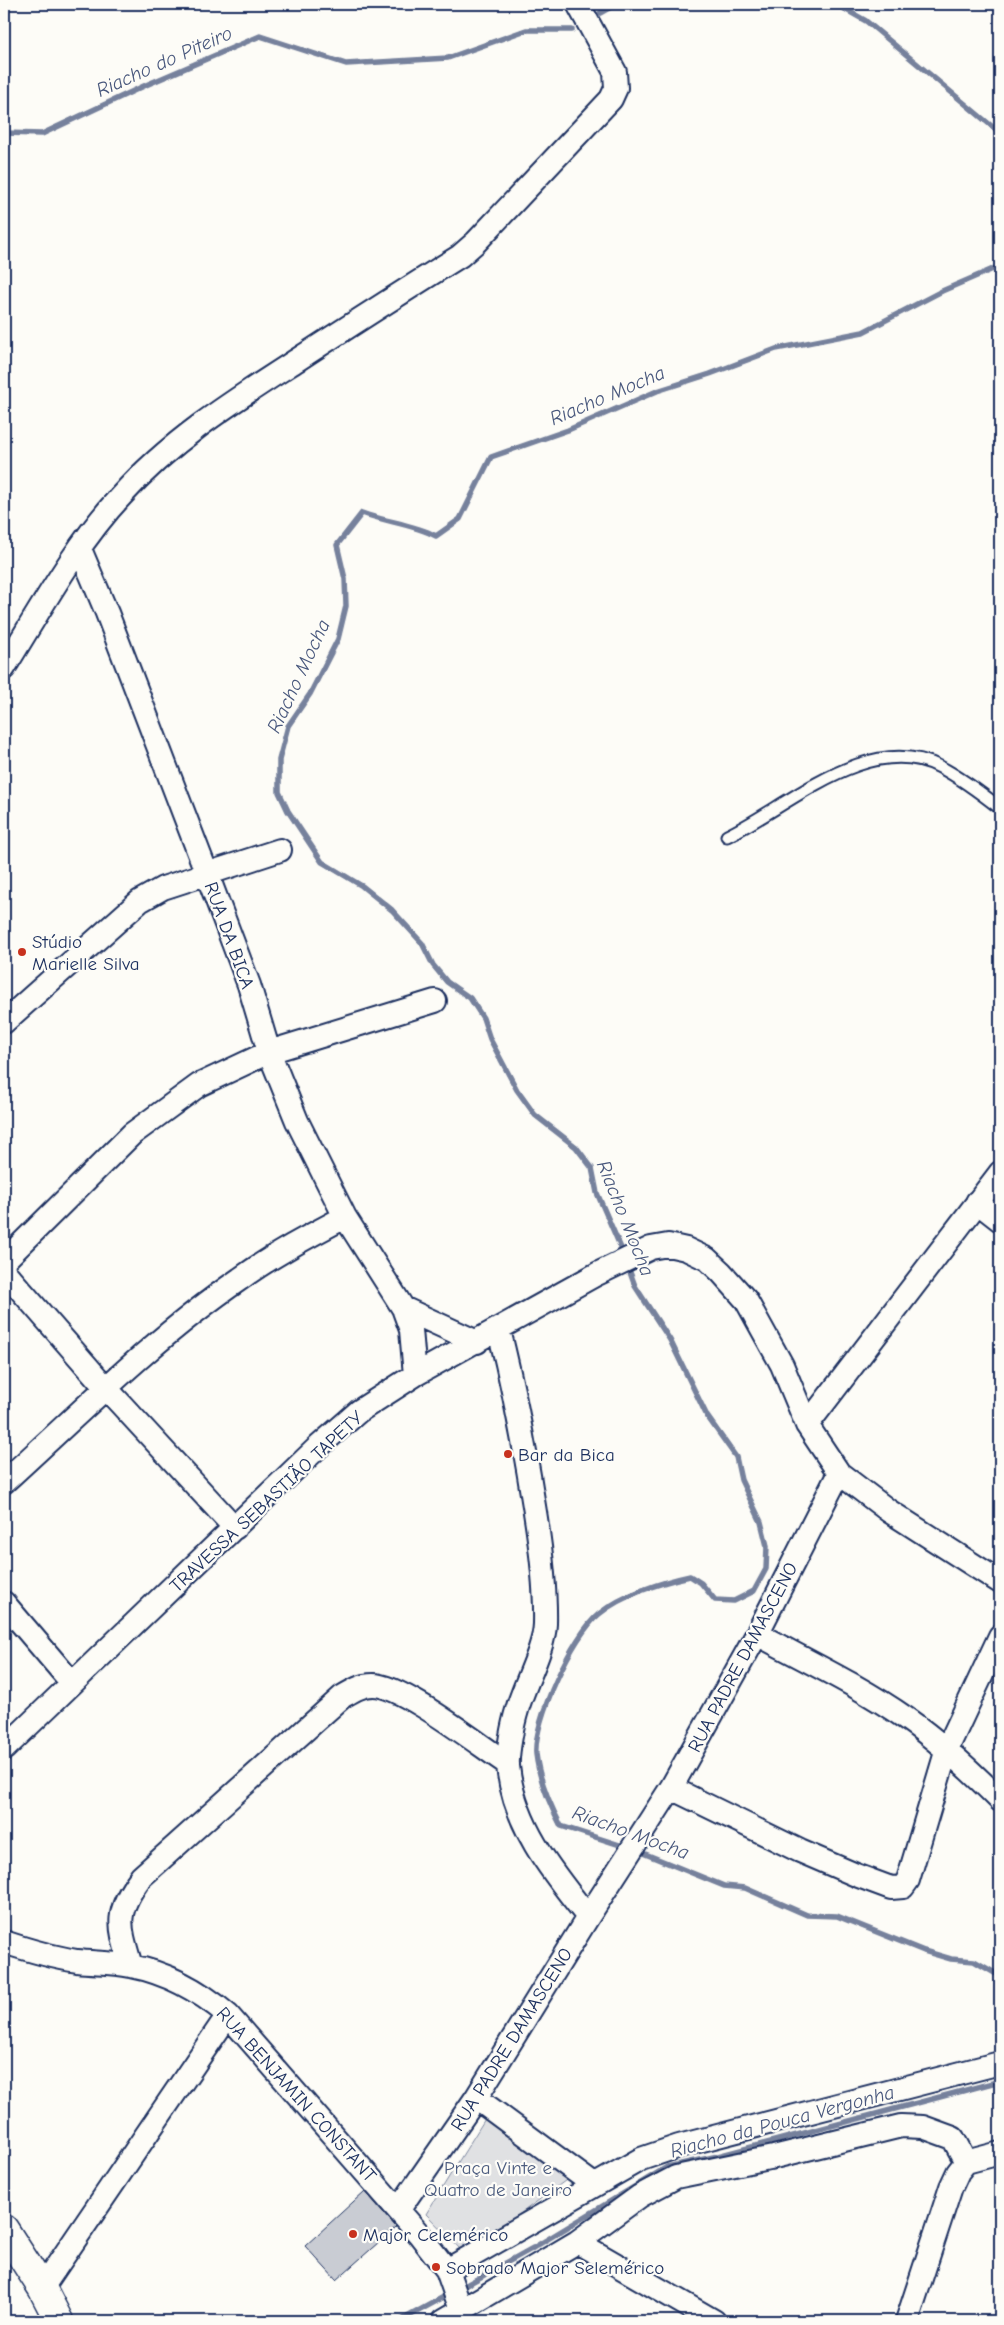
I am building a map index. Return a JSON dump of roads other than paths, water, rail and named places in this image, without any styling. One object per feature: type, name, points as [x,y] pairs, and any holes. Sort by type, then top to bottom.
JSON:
[{"type":"main road","points":[[4,2229],[42,2288],[59,2321]]},
{"type":"street","points":[[4,668],[80,549],[119,497],[153,462],[193,430],[277,373],[460,256],[476,242],[611,99],[616,88],[615,72],[578,4]]},
{"type":"street","name":"RUA DA BICA","points":[[80,549],[107,613],[207,874],[249,986],[270,1052],[300,1130],[344,1217],[403,1308],[411,1330],[415,1375]]},
{"type":"street","points":[[5,1018],[140,901],[163,888],[280,850]]},
{"type":"street","points":[[4,1261],[138,1129],[199,1085],[270,1052],[435,1001]]},
{"type":"street","points":[[1000,1173],[807,1425],[839,1473],[889,1512],[1000,1582]]},
{"type":"street","points":[[977,1202],[1000,1220]]},
{"type":"street","points":[[4,1482],[106,1388],[189,1317],[239,1279],[286,1249],[344,1217]]},
{"type":"street","name":"TRAVESSA SEBASTIÃO TAPETY","points":[[4,1748],[318,1447],[359,1411],[415,1375],[597,1274],[651,1248],[668,1245],[686,1249],[707,1259],[722,1272],[746,1300],[782,1365],[807,1425]]},
{"type":"street","points":[[4,1271],[106,1388],[235,1528]]},
{"type":"street","points":[[403,1308],[477,1342]]},
{"type":"street","points":[[499,1330],[519,1413],[537,1522],[544,1590],[545,1627],[516,1711],[508,1764],[519,1813],[533,1841],[551,1870],[588,1917]]},
{"type":"street","name":"RUA PADRE DAMASCENO","points":[[399,2209],[476,2098],[588,1917],[671,1788],[757,1634],[839,1473]]},
{"type":"street","points":[[4,1603],[72,1683]]},
{"type":"street","points":[[757,1634],[906,1718],[946,1748],[1000,1800]]},
{"type":"street","points":[[671,1788],[800,1851],[856,1875],[891,1888],[903,1886],[908,1880],[946,1748],[1000,1636]]},
{"type":"street","points":[[131,1966],[121,1934],[120,1917],[126,1897],[141,1877],[342,1697],[356,1688],[374,1685],[394,1690],[420,1704],[508,1764]]},
{"type":"street","name":"RUA BENJAMIN CONSTANT","points":[[4,1942],[38,1954],[131,1966],[192,1988],[210,1999],[228,2015],[399,2209],[449,2276],[457,2315]]},
{"type":"street","points":[[42,2288],[228,2015]]},
{"type":"street","points":[[449,2276],[594,2185],[641,2159],[679,2146],[1000,2063]]},
{"type":"street","points":[[476,2098],[594,2185]]},
{"type":"street","points":[[457,2315],[577,2242],[640,2196],[676,2177],[774,2157],[901,2126],[923,2127],[953,2138],[966,2162]]},
{"type":"street","points":[[907,2321],[951,2187],[958,2172],[966,2162],[1000,2153]]},
{"type":"street","points":[[577,2242],[714,2321]]},
{"type":"lane","points":[[727,836],[852,766],[894,756],[912,757],[939,766],[1000,808]]},
{"type":"waterway","name":"Riacho do Piteiro","points":[[600,13],[616,4]]},
{"type":"waterway","name":"Riacho do Piteiro","points":[[836,4],[866,21],[1000,133]]},
{"type":"waterway","name":"Riacho do Piteiro","points":[[4,133],[42,134],[146,85],[260,36],[346,64],[448,58],[526,30],[572,30]]},
{"type":"waterway","name":"Riacho Mocha","points":[[624,1255],[597,1193],[592,1168],[576,1147],[535,1115],[517,1090],[490,1039],[483,1018],[470,998],[447,982],[433,965],[422,943],[392,910],[362,886],[322,862],[288,811],[279,792],[279,760],[288,726],[310,694],[338,639],[346,606],[345,579],[337,545],[362,513],[436,536],[460,519],[491,457],[568,430],[657,391],[710,374],[776,349],[863,332],[942,291],[1000,266]]},
{"type":"waterway","name":"Riacho Mocha","points":[[626,1847],[561,1826],[549,1800],[542,1782],[536,1754],[541,1721],[557,1680],[578,1640],[589,1625],[608,1607],[643,1590],[690,1576],[701,1583],[715,1600],[734,1601],[754,1591],[766,1569],[767,1546],[761,1522],[741,1480],[736,1457],[707,1416],[670,1340],[635,1286],[627,1264]]},
{"type":"waterway","name":"Riacho Mocha","points":[[638,1851],[724,1886],[745,1888],[807,1915],[837,1916],[924,1951],[951,1959],[974,1961],[1000,1976]]},
{"type":"waterway","name":"Riacho da Pouca Vergonha","points":[[459,2289],[533,2248],[667,2167],[718,2156],[1000,2081]]},
{"type":"waterway","name":"Riacho da Pouca Vergonha","points":[[400,2321],[451,2293]]},
{"type":"place","name":"Stúdio Marielle Silva","points":[[22,952]]},
{"type":"place","name":"Bar da Bica","points":[[508,1454]]},
{"type":"place","name":"Major Celemérico","points":[[353,2234]]},
{"type":"place","name":"Sobrado Major Selemérico","points":[[436,2267]]},
{"type":"park label","name":"Praça Vinte e Quatro de Janeiro","points":[[498,2178]]}]
